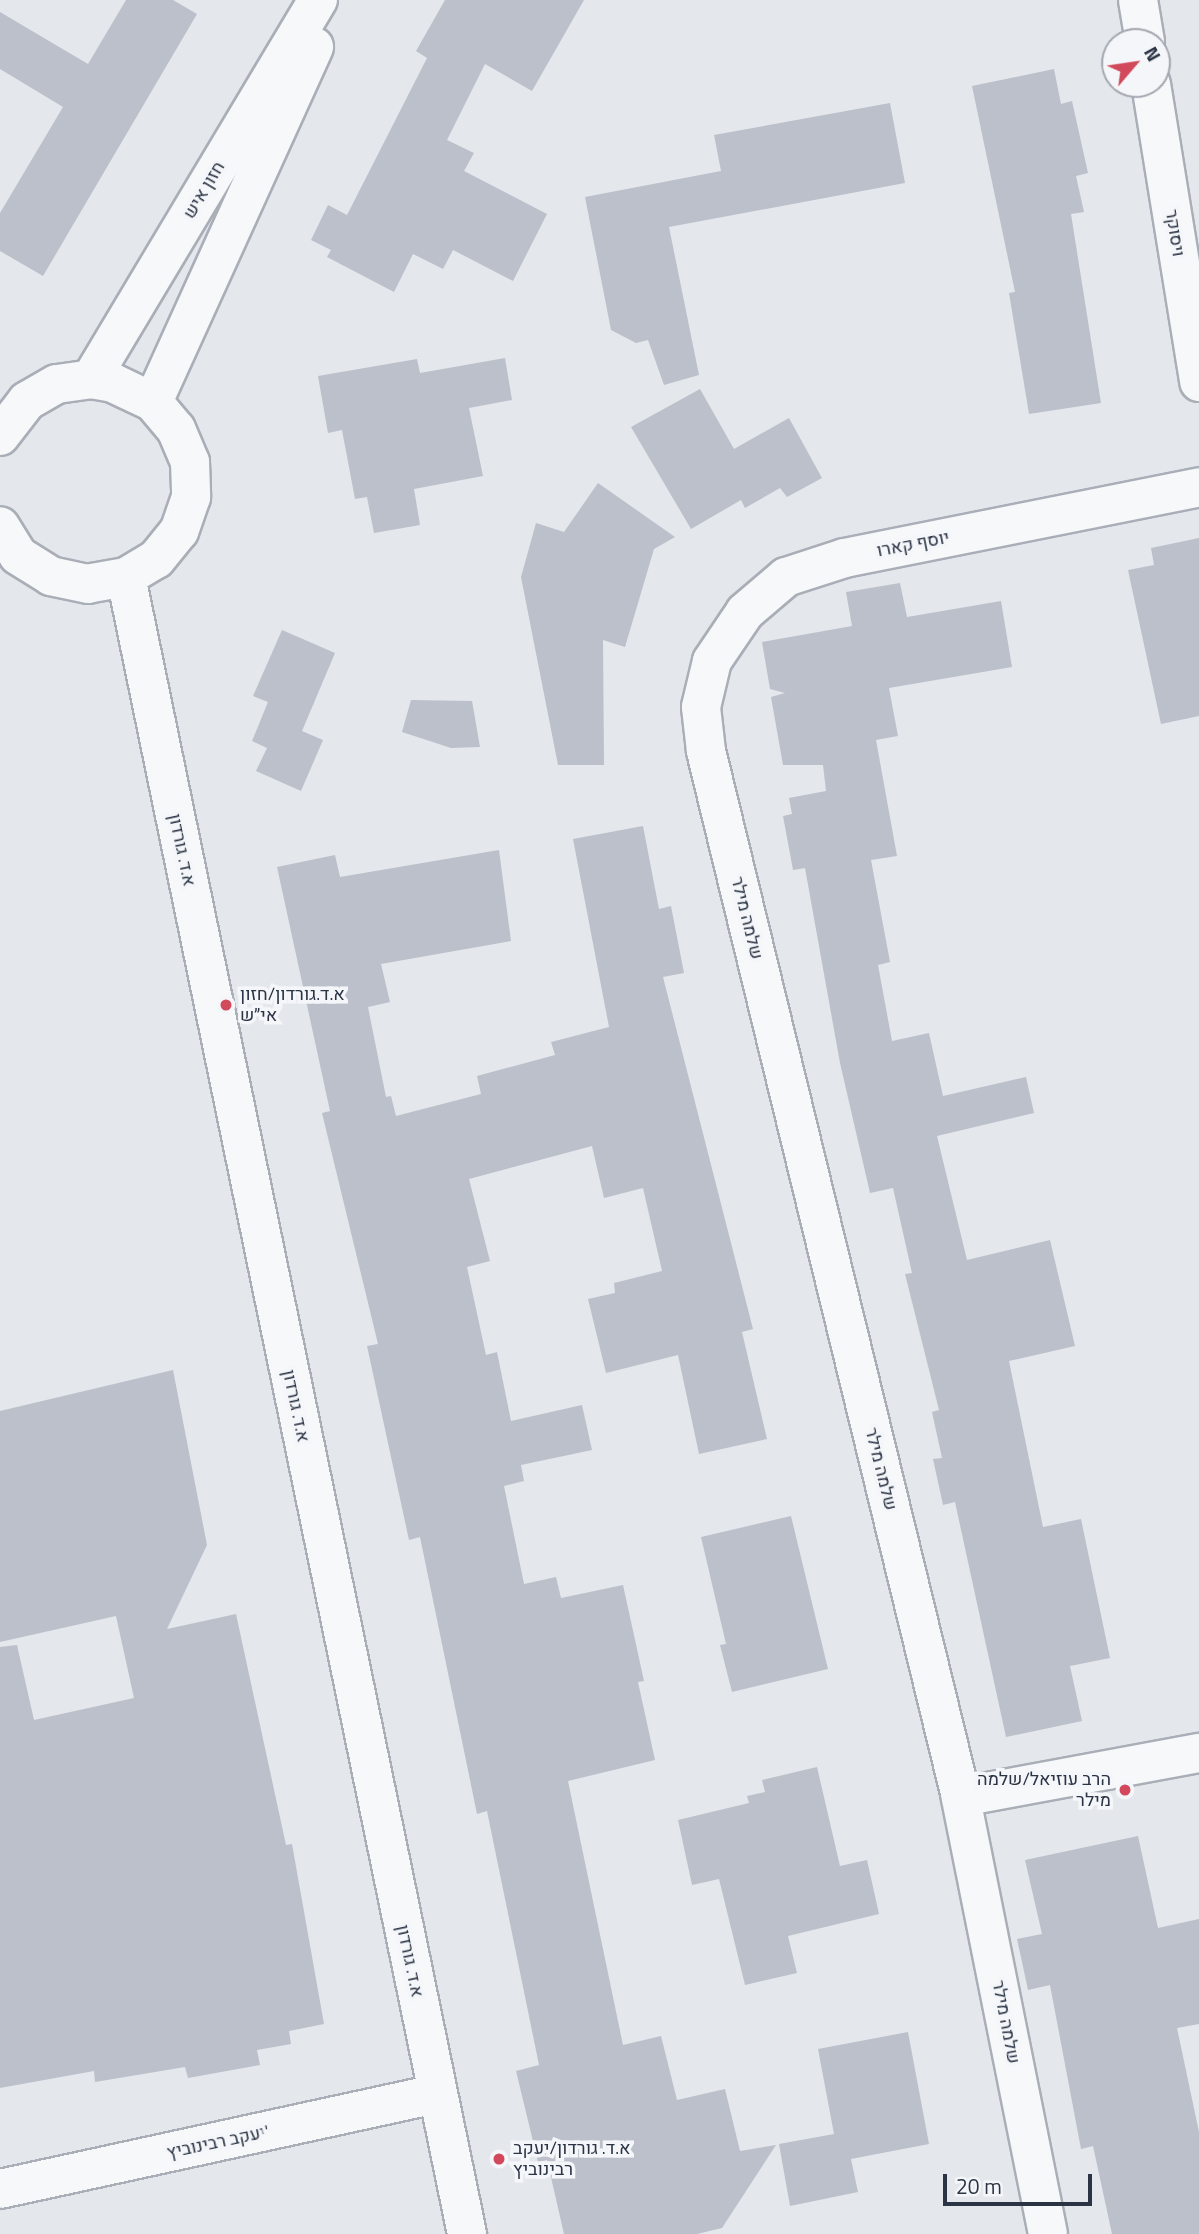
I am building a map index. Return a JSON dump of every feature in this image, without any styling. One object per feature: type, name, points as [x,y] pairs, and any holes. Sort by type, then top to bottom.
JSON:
[{"type":"street","name":"חזון איש","points":[[91,379],[318,0]]},
{"type":"street","points":[[153,402],[336,0]]},
{"type":"street","points":[[1138,0],[1142,28]]},
{"type":"street","name":"ויסוקר","points":[[1153,98],[1199,382]]},
{"type":"street","points":[[0,526],[18,555],[51,576],[88,584],[126,577],[156,559],[179,531],[191,497],[190,462],[176,429],[153,402],[134,390],[91,379],[57,384],[27,401],[1,430]]},
{"type":"street","name":"יוסף קארו","points":[[701,707],[712,661],[745,612],[786,577],[845,558],[1199,487]]},
{"type":"street","name":"א.ד. גורדון","points":[[126,577],[467,2234]]},
{"type":"street","name":"שלמה מילר","points":[[701,707],[709,765],[961,1797],[1048,2234]]},
{"type":"street","points":[[961,1797],[1199,1753]]},
{"type":"street","name":"יעקב רבינוביץ'","points":[[9,2187],[437,2094]]},
{"type":"building","points":[[126,0],[173,0],[197,14],[43,276],[0,251],[0,213],[63,107],[0,69],[0,12],[88,64]]},
{"type":"building","points":[[445,0],[584,0],[532,91],[485,64],[447,140],[474,153],[464,171],[547,214],[513,281],[453,250],[443,269],[413,254],[394,292],[327,257],[331,250],[311,240],[328,205],[347,215],[427,58],[416,51]]},
{"type":"building","points":[[1054,69],[1061,104],[1072,101],[1088,173],[1076,176],[1084,212],[1071,214],[1101,403],[1029,414],[1009,293],[1015,292],[972,86]]},
{"type":"building","points":[[890,103],[905,183],[669,227],[699,375],[664,385],[648,340],[636,343],[611,330],[585,197],[721,171],[714,135]]},
{"type":"building","points":[[505,358],[512,400],[469,408],[483,476],[414,489],[420,525],[374,533],[367,497],[355,499],[342,430],[328,433],[318,376],[417,359],[420,373]]},
{"type":"building","points":[[700,389],[734,449],[789,418],[822,478],[787,497],[780,488],[745,508],[741,500],[691,529],[631,427]]},
{"type":"building","points":[[598,483],[675,537],[654,549],[625,647],[603,640],[604,765],[558,765],[521,577],[536,523],[564,532]]},
{"type":"building","points":[[1199,538],[1199,716],[1161,724],[1128,570],[1154,565],[1151,548]]},
{"type":"building","points":[[900,583],[907,617],[1001,601],[1012,667],[889,688],[898,736],[876,740],[897,856],[871,860],[890,962],[878,965],[892,1041],[929,1033],[943,1096],[1026,1077],[1034,1113],[937,1136],[967,1260],[1050,1240],[1075,1346],[1009,1361],[1043,1527],[1081,1519],[1110,1658],[1070,1666],[1082,1721],[1006,1737],[955,1502],[943,1505],[933,1459],[942,1458],[932,1412],[939,1410],[905,1274],[912,1273],[893,1188],[870,1193],[840,1063],[805,868],[793,870],[783,816],[792,814],[789,798],[826,791],[823,765],[783,765],[771,697],[785,693],[770,689],[762,642],[852,626],[846,592]]},
{"type":"building","points":[[282,630],[335,653],[302,731],[323,740],[301,791],[256,771],[267,748],[252,741],[268,702],[253,696]]},
{"type":"building","points":[[411,700],[472,701],[480,747],[451,748],[402,732]]},
{"type":"building","points":[[643,826],[659,909],[671,906],[684,973],[663,977],[753,1329],[742,1332],[767,1439],[699,1454],[678,1355],[606,1373],[588,1299],[615,1293],[614,1283],[662,1271],[643,1188],[604,1198],[592,1146],[469,1179],[490,1261],[467,1267],[486,1355],[497,1352],[511,1421],[582,1405],[592,1450],[521,1465],[524,1481],[504,1486],[524,1584],[556,1577],[561,1598],[623,1585],[644,1681],[638,1682],[655,1760],[568,1781],[623,2045],[661,2036],[677,2100],[725,2089],[740,2151],[776,2145],[722,2228],[697,2234],[564,2234],[547,2160],[538,2162],[516,2071],[539,2065],[487,1811],[477,1814],[420,1537],[409,1540],[367,1346],[378,1344],[322,1113],[330,1111],[277,867],[335,855],[340,877],[499,850],[511,941],[381,964],[390,1002],[368,1007],[386,1097],[391,1096],[396,1116],[481,1094],[477,1076],[555,1055],[551,1042],[609,1027],[573,839]]},
{"type":"building","points":[[173,1370],[207,1545],[167,1629],[236,1614],[286,1845],[292,1844],[324,2024],[289,2031],[291,2044],[257,2050],[260,2065],[188,2078],[185,2067],[95,2082],[94,2071],[0,2088],[0,1647],[17,1645],[34,1720],[134,1698],[116,1616],[0,1642],[0,1411]]},
{"type":"building","points":[[791,1516],[828,1669],[732,1692],[720,1645],[726,1644],[701,1537]]},
{"type":"building","points":[[817,1767],[840,1866],[867,1860],[879,1914],[788,1936],[797,1973],[745,1985],[719,1879],[692,1885],[678,1820],[749,1803],[747,1796],[765,1792],[762,1780]]},
{"type":"building","points":[[1138,1836],[1158,1928],[1199,1919],[1199,2024],[1177,2028],[1199,2132],[1199,2234],[1112,2234],[1093,2146],[1081,2149],[1050,1985],[1028,1990],[1017,1939],[1042,1934],[1025,1860]]},
{"type":"building","points":[[908,2032],[929,2144],[851,2159],[858,2192],[790,2206],[779,2144],[834,2134],[818,2049]]},
{"type":"place","name":"א.ד.גורדון/חזון אי״ש","points":[[226,1005]]},
{"type":"place","name":"הרב עוזיאל/שלמה מילר","points":[[1125,1790]]},
{"type":"place","name":"א.ד. גורדון/יעקב רבינוביץ","points":[[499,2159]]}]
